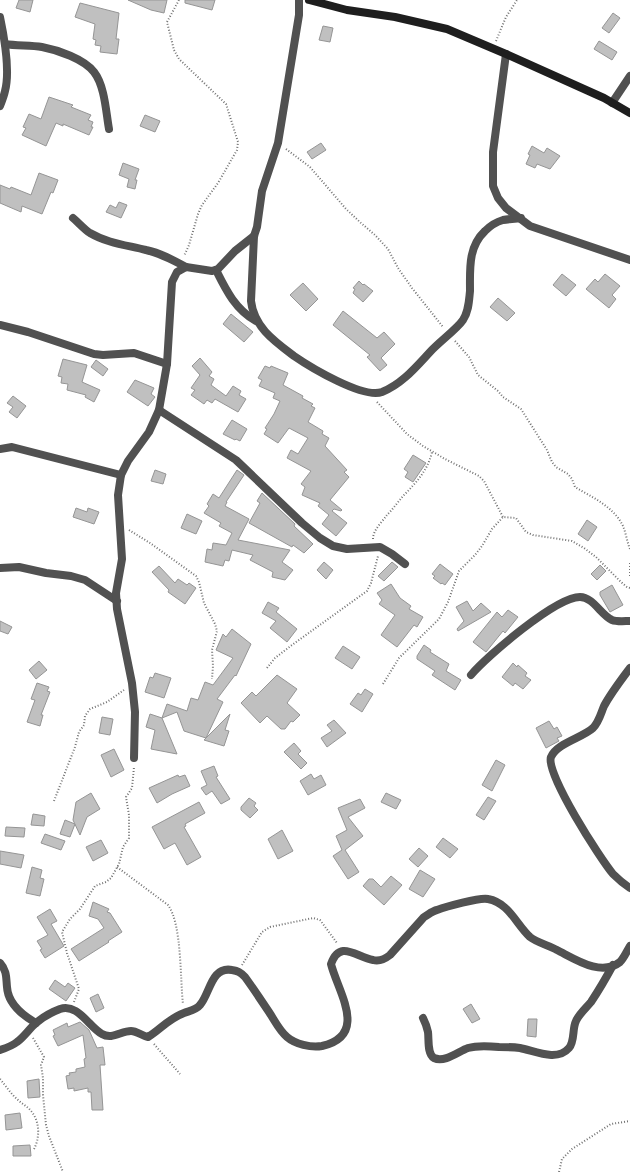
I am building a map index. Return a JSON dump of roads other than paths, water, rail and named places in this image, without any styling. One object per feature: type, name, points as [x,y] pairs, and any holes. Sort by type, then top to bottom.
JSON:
[{"type":"street","points":[[256,321],[252,311],[251,301],[254,236],[257,227],[262,191],[278,143],[299,16],[299,0]]},
{"type":"street","points":[[309,0],[348,10],[423,22],[447,29],[493,48],[612,103],[630,113]]},
{"type":"street","points":[[0,106],[6,90],[5,44],[1,22]]},
{"type":"street","points":[[5,44],[41,47],[55,50],[69,55],[85,64],[94,72],[100,84],[109,129]]},
{"type":"street","points":[[506,54],[493,152],[493,186],[498,198],[506,208],[530,226],[543,229],[600,251],[630,260]]},
{"type":"street","points":[[612,103],[630,76]]},
{"type":"street","points":[[73,218],[89,232],[107,241],[146,250],[168,257],[183,265],[212,271],[216,270],[222,265],[235,251],[254,236]]},
{"type":"street","points":[[216,270],[227,293],[236,305],[256,321],[278,344],[323,375],[367,393],[381,392],[397,384],[409,375],[463,320],[469,302],[472,250],[479,237],[491,226],[502,220],[521,218]]},
{"type":"street","points":[[134,758],[135,712],[132,683],[116,601],[122,559],[118,494],[121,475],[128,461],[149,432],[159,410],[167,364],[172,282],[177,272],[183,265]]},
{"type":"street","points":[[0,325],[28,332],[94,354],[103,355],[134,353],[167,364]]},
{"type":"street","points":[[159,410],[236,460],[302,523],[320,538],[333,546],[347,549],[376,548],[392,554],[405,564]]},
{"type":"street","points":[[0,449],[12,447],[121,475]]},
{"type":"street","points":[[0,568],[19,567],[46,573],[71,576],[85,580],[116,601]]},
{"type":"street","points":[[471,675],[481,663],[530,623],[557,605],[576,598],[580,597],[589,601],[611,619],[630,621]]},
{"type":"street","points":[[630,668],[604,706],[596,724],[584,734],[557,749],[551,757],[551,764],[561,789],[581,826],[602,860],[614,875],[630,888]]},
{"type":"street","points":[[0,1050],[17,1042],[36,1023],[61,1008],[75,1010],[104,1036],[110,1037],[127,1031],[134,1031],[142,1036],[148,1037],[171,1019],[200,1005],[208,994],[215,976],[228,969],[239,971],[245,977],[279,1029],[295,1043],[319,1046],[330,1044],[338,1039],[347,1025],[348,1012],[331,964],[336,954],[342,951],[356,953],[372,960],[384,960],[424,917],[437,909],[479,899],[487,899],[507,908],[531,938],[588,965],[604,968],[613,966],[620,961],[630,946]]},
{"type":"street","points":[[0,963],[5,970],[7,989],[14,1005],[36,1023]]},
{"type":"street","points":[[423,1018],[428,1032],[429,1050],[434,1058],[439,1059],[452,1057],[468,1048],[480,1046],[519,1048],[544,1055],[554,1055],[569,1048],[572,1041],[576,1020],[590,1003],[613,966]]}]
